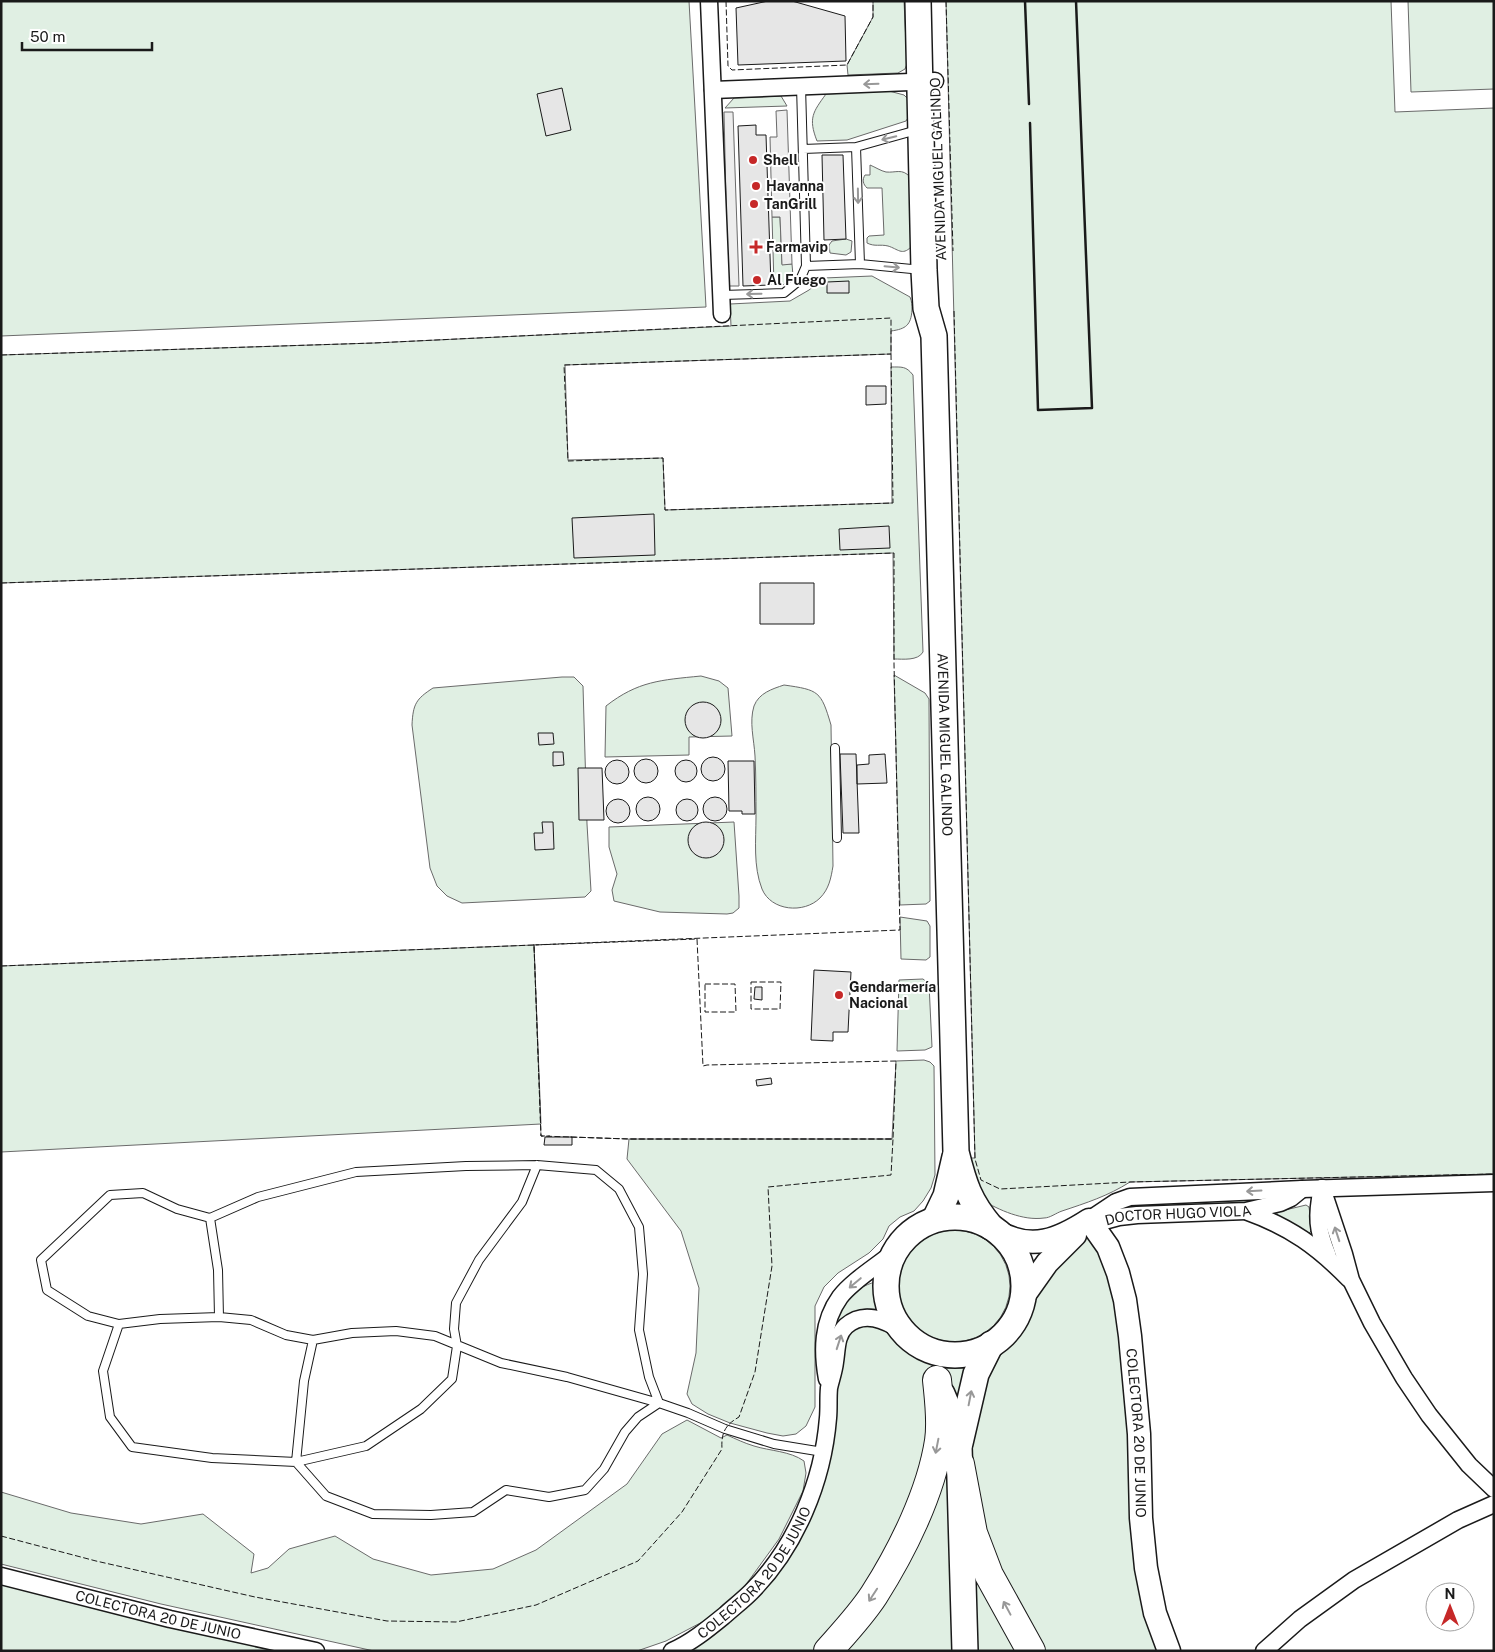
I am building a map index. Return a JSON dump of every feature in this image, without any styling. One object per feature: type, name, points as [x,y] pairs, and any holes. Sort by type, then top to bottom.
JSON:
[{"type":"highway","points":[[828,1651],[873,1596],[896,1556],[916,1513],[932,1472],[939,1440],[940,1414],[937,1380]]},
{"type":"highway","points":[[960,1455],[973,1533],[989,1575],[1031,1651]]},
{"type":"main road","name":"AVENIDA MIGUEL GALINDO","points":[[918,1],[937,190],[943,308],[934,336]]},
{"type":"main road","name":"AVENIDA MIGUEL GALINDO","points":[[933,1],[921,129],[926,308],[934,336],[956,1152],[967,1192],[976,1210],[994,1229]]},
{"type":"main road","name":"AVENIDA MIGUEL GALINDO","points":[[936,1219],[946,1196],[956,1152]]},
{"type":"main road","points":[[909,1337],[934,1352],[954,1355],[973,1352],[991,1344],[1006,1332],[1017,1316],[1023,1297],[1024,1278],[1019,1261],[1011,1245],[994,1229],[964,1217],[936,1219],[923,1224],[901,1241],[894,1252],[887,1268],[885,1285],[892,1317],[909,1337],[937,1380],[950,1413],[960,1455],[965,1651]]},
{"type":"main road","name":"DOCTOR HUGO VIOLA","points":[[994,1229],[1010,1239],[1040,1242],[1053,1240],[1091,1222]]},
{"type":"main road","name":"DOCTOR HUGO VIOLA","points":[[1023,1297],[1058,1250],[1091,1222]]},
{"type":"main road","name":"COLECTORA 20 DE JUNIO","points":[[1091,1222],[1108,1247],[1118,1273],[1125,1300],[1139,1434],[1141,1518],[1146,1568],[1155,1613],[1169,1651]]},
{"type":"main road","points":[[960,1455],[976,1374],[991,1344]]},
{"type":"street","points":[[709,1],[722,314]]},
{"type":"street","points":[[713,90],[927,81]]},
{"type":"street","name":"DOCTOR HUGO VIOLA","points":[[1091,1222],[1116,1202],[1130,1198],[1322,1188],[1494,1183]]},
{"type":"street","points":[[1322,1188],[1317,1212],[1318,1225],[1329,1258]]},
{"type":"street","points":[[1322,1188],[1344,1254],[1350,1280],[1372,1323],[1409,1385],[1429,1414],[1469,1464],[1494,1489]]},
{"type":"street","name":"DOCTOR HUGO VIOLA","points":[[1091,1222],[1136,1215],[1246,1211],[1280,1203],[1291,1198],[1302,1189]]},
{"type":"street","points":[[1246,1211],[1289,1229],[1329,1258],[1350,1280]]},
{"type":"street","name":"COLECTORA 20 DE JUNIO","points":[[829,1389],[824,1361],[824,1336],[828,1319],[840,1296],[894,1252]]},
{"type":"street","name":"COLECTORA 20 DE JUNIO","points":[[672,1651],[713,1625],[752,1592],[780,1557],[798,1526],[816,1486],[824,1452],[829,1389],[835,1364],[837,1342],[845,1327],[861,1319],[875,1318],[886,1321],[909,1337]]},
{"type":"street","points":[[1264,1651],[1300,1619],[1354,1580],[1444,1528],[1494,1504]]},
{"type":"street","name":"COLECTORA 20 DE JUNIO","points":[[1,1576],[170,1619],[316,1651]]},
{"type":"lane","points":[[722,295],[784,293],[800,280],[806,266],[800,86]]},
{"type":"lane","points":[[802,149],[856,147],[921,129]]},
{"type":"lane","points":[[856,147],[860,264]]},
{"type":"lane","points":[[806,266],[860,264],[924,270]]},
{"type":"lane","points":[[835,748],[837,838]]},
{"type":"lane","points":[[119,1324],[103,1371],[110,1417],[132,1447],[212,1458],[296,1462],[366,1446],[421,1409],[452,1379],[457,1346],[454,1329],[456,1303],[479,1260],[522,1202],[537,1165]]},
{"type":"lane","points":[[659,1403],[648,1377],[639,1330],[643,1274],[638,1227],[618,1189],[596,1170],[537,1165],[466,1166],[356,1172],[258,1197],[210,1218],[177,1209],[143,1193],[110,1196],[42,1260],[47,1290],[88,1316],[119,1324],[160,1319],[219,1317],[251,1320],[286,1335],[313,1340],[352,1333],[396,1331],[435,1336],[501,1363],[567,1377],[659,1403],[725,1429],[774,1444],[824,1452]]},
{"type":"lane","points":[[210,1218],[218,1270],[219,1317]]},
{"type":"lane","points":[[313,1340],[304,1381],[296,1462],[326,1496],[373,1514],[431,1516],[473,1512],[506,1490],[549,1497],[585,1490],[604,1469],[625,1432],[638,1417],[659,1403]]},
{"type":"green space","points":[[1,1],[689,1],[706,307],[1,336]]},
{"type":"green space","points":[[873,1],[904,1],[907,64],[905,69],[898,73],[848,75],[847,65],[873,17]]},
{"type":"green space","points":[[946,1],[1391,1],[1395,112],[1494,108],[1494,1174],[1130,1182],[1097,1199],[1048,1217],[1036,1218],[1012,1214],[982,1200],[969,1158],[975,1158]]},
{"type":"green space","points":[[1408,1],[1494,1],[1494,89],[1411,92]]},
{"type":"green space","points":[[889,91],[904,95],[908,99],[909,116],[906,121],[847,140],[817,141],[812,121],[815,111],[826,94]]},
{"type":"green space","points":[[781,96],[787,106],[725,108],[734,98]]},
{"type":"green space","points":[[870,165],[886,172],[902,172],[910,177],[911,247],[908,250],[900,251],[888,246],[867,243],[869,236],[884,235],[882,188],[867,188],[863,182],[865,175],[870,175]]},
{"type":"green space","points":[[772,217],[780,217],[782,264],[792,264],[793,276],[783,285],[774,285]]},
{"type":"green space","points":[[846,239],[852,241],[851,252],[846,255],[830,253],[829,245],[832,241]]},
{"type":"green space","points":[[872,276],[910,297],[911,300],[912,310],[909,323],[900,329],[891,331],[891,354],[565,365],[568,460],[663,458],[665,510],[892,503],[891,367],[906,369],[913,375],[923,652],[918,657],[894,659],[893,553],[1,583],[1,355],[374,343],[731,326],[730,304],[790,301],[809,290],[824,278]]},
{"type":"green space","points":[[894,675],[925,693],[929,699],[930,901],[926,904],[900,905]]},
{"type":"green space","points":[[701,676],[719,681],[728,688],[732,736],[689,737],[689,755],[605,757],[606,706],[629,691],[650,683]]},
{"type":"green space","points":[[574,677],[583,686],[591,891],[585,897],[462,903],[447,896],[437,886],[430,868],[412,725],[416,703],[433,688]]},
{"type":"green space","points":[[784,685],[805,689],[817,694],[824,705],[831,725],[833,866],[828,887],[823,895],[813,903],[797,908],[780,906],[766,896],[759,880],[756,862],[756,771],[752,724],[753,712],[759,698],[771,690]]},
{"type":"green space","points":[[734,822],[739,908],[733,913],[660,912],[614,901],[612,890],[617,874],[609,847],[609,827]]},
{"type":"green space","points":[[900,917],[927,921],[930,926],[930,957],[926,960],[901,959]]},
{"type":"green space","points":[[534,945],[541,1124],[1,1152],[1,966]]},
{"type":"green space","points":[[923,979],[929,984],[932,1047],[925,1050],[897,1051],[899,980]]},
{"type":"green space","points":[[924,1060],[934,1066],[935,1175],[931,1188],[914,1211],[900,1217],[889,1226],[883,1239],[869,1253],[838,1273],[824,1287],[815,1306],[815,1407],[806,1426],[796,1434],[783,1436],[767,1433],[730,1423],[708,1414],[692,1404],[687,1394],[696,1353],[699,1288],[681,1231],[627,1159],[629,1139],[892,1139],[896,1061]]},
{"type":"green space","points":[[1254,1198],[1256,1200],[1254,1204],[1131,1206],[1131,1204]]},
{"type":"green space","points":[[1306,1205],[1309,1207],[1312,1230],[1309,1233],[1277,1215],[1277,1212]]},
{"type":"green space","points":[[1093,1224],[1118,1273],[1141,1518],[1169,1651],[672,1651],[752,1592],[815,1486],[829,1389],[852,1323],[902,1331],[916,1343],[934,1352],[954,1355],[973,1352],[991,1344],[1006,1332],[1017,1316],[1023,1297]]},
{"type":"green space","points":[[954,1230],[965,1231],[975,1235],[993,1247],[1005,1265],[1009,1275],[1009,1297],[1005,1307],[993,1325],[975,1337],[965,1341],[954,1342],[943,1341],[933,1337],[915,1325],[903,1307],[899,1297],[898,1286],[899,1275],[903,1265],[915,1247],[933,1235],[943,1231]]},
{"type":"green space","points":[[875,1282],[876,1296],[882,1310],[860,1310],[834,1326],[836,1318],[849,1298],[860,1288]]},
{"type":"green space","points":[[687,1420],[721,1438],[727,1435],[754,1446],[793,1455],[804,1461],[806,1473],[803,1491],[779,1539],[742,1590],[706,1620],[666,1641],[637,1651],[374,1651],[161,1604],[1,1564],[1,1492],[71,1513],[141,1524],[203,1514],[254,1554],[251,1573],[268,1568],[289,1549],[335,1536],[373,1559],[431,1575],[493,1569],[536,1550],[627,1484],[662,1434]]},
{"type":"green space","points":[[1,1576],[316,1651],[1,1651]]},
{"type":"shaded area","points":[[787,110],[792,264],[782,265],[780,217],[772,217],[770,137],[777,137],[776,111]]},
{"type":"shaded area","points":[[724,112],[733,112],[739,286],[728,286]]},
{"type":"building","points":[[768,1],[792,1],[845,16],[846,61],[738,65],[736,8]]},
{"type":"building","points":[[562,88],[571,130],[546,136],[537,94]]},
{"type":"building","points":[[756,125],[756,135],[766,135],[771,285],[743,286],[738,126]]},
{"type":"building","points":[[822,155],[843,155],[846,239],[824,240]]},
{"type":"building","points":[[849,281],[849,293],[827,293],[827,282]]},
{"type":"building","points":[[866,386],[886,386],[886,404],[866,405]]},
{"type":"building","points":[[654,514],[655,555],[574,558],[572,518]]},
{"type":"building","points":[[889,526],[890,548],[840,550],[839,529]]},
{"type":"building","points":[[760,583],[814,583],[814,624],[760,624]]},
{"type":"building","points":[[703,702],[710,703],[716,707],[720,713],[720,727],[716,733],[710,737],[703,738],[696,737],[690,733],[686,727],[685,720],[686,713],[690,707],[696,703]]},
{"type":"building","points":[[538,733],[553,733],[554,744],[539,745]]},
{"type":"building","points":[[553,752],[563,752],[564,765],[553,766]]},
{"type":"building","points":[[840,754],[856,754],[859,833],[843,833]]},
{"type":"building","points":[[885,754],[887,783],[857,784],[857,765],[869,764],[869,755]]},
{"type":"building","points":[[713,757],[721,761],[725,769],[721,777],[713,781],[705,777],[701,769],[705,761]]},
{"type":"building","points":[[646,759],[654,763],[658,771],[654,779],[646,783],[638,779],[634,771],[638,763]]},
{"type":"building","points":[[617,760],[625,764],[629,772],[625,780],[617,784],[609,780],[605,772],[609,764]]},
{"type":"building","points":[[682,760],[690,760],[697,767],[697,775],[690,782],[682,782],[675,775],[675,767]]},
{"type":"building","points":[[728,761],[754,761],[755,814],[729,811]]},
{"type":"building","points":[[578,768],[602,768],[604,820],[579,820]]},
{"type":"building","points":[[648,797],[656,801],[660,809],[656,817],[648,821],[640,817],[636,809],[640,801]]},
{"type":"building","points":[[715,797],[723,801],[727,809],[723,817],[715,821],[707,817],[703,809],[707,801]]},
{"type":"building","points":[[618,799],[626,803],[630,811],[626,819],[618,823],[610,819],[606,811],[610,803]]},
{"type":"building","points":[[683,799],[691,799],[698,806],[698,814],[691,821],[683,821],[676,814],[676,806]]},
{"type":"building","points":[[542,822],[553,822],[554,849],[535,850],[534,833],[543,833]]},
{"type":"building","points":[[706,822],[713,823],[719,827],[723,833],[723,847],[719,853],[713,857],[706,858],[699,857],[693,853],[689,847],[688,840],[689,833],[693,827],[699,823]]},
{"type":"building","points":[[814,970],[851,972],[848,1032],[833,1032],[833,1041],[811,1040]]},
{"type":"building","points":[[755,987],[762,987],[762,1000],[754,999]]},
{"type":"building","points":[[771,1078],[772,1084],[757,1086],[756,1080]]},
{"type":"building","points":[[545,1137],[572,1137],[572,1145],[544,1145]]},
{"type":"fence","points":[[726,1],[728,66],[732,70],[847,65],[873,17],[873,1]]},
{"type":"fence","points":[[946,1],[953,251]]},
{"type":"fence","points":[[954,311],[975,1159],[981,1180],[1000,1189],[1130,1182],[1494,1174]]},
{"type":"fence","points":[[1,355],[374,343],[891,318],[891,354]]},
{"type":"fence","points":[[891,354],[893,503],[665,510],[663,458],[568,461],[564,365],[891,354]]},
{"type":"fence","points":[[1,583],[894,553],[894,664],[900,930],[533,945]]},
{"type":"fence","points":[[697,939],[703,1066],[896,1061],[893,1139],[629,1139],[541,1136],[534,945],[697,939]]},
{"type":"fence","points":[[1,966],[534,945],[541,1136],[550,1136]]},
{"type":"fence","points":[[751,982],[781,982],[780,1009],[751,1009],[751,982]]},
{"type":"fence","points":[[705,984],[735,984],[736,1012],[705,1012],[705,984]]},
{"type":"fence","points":[[1,1536],[96,1561],[255,1597],[387,1621],[456,1622],[536,1605],[638,1561],[682,1512],[722,1449],[723,1434],[727,1426],[739,1417],[755,1372],[772,1266],[768,1187],[891,1175],[893,1139],[629,1139],[570,1137]]},
{"type":"wall","points":[[1025,1],[1029,104]]},
{"type":"wall","points":[[1030,123],[1038,410],[1092,408],[1076,1]]},
{"type":"place","name":"Shell","points":[[753,160]]},
{"type":"place","name":"Havanna","points":[[756,186]]},
{"type":"place","name":"TanGrill","points":[[754,204]]},
{"type":"place","name":"Farmavip","points":[[756,247]]},
{"type":"place","name":"Al Fuego","points":[[757,280]]},
{"type":"place","name":"Gendarmería Nacional","points":[[839,995]]}]
